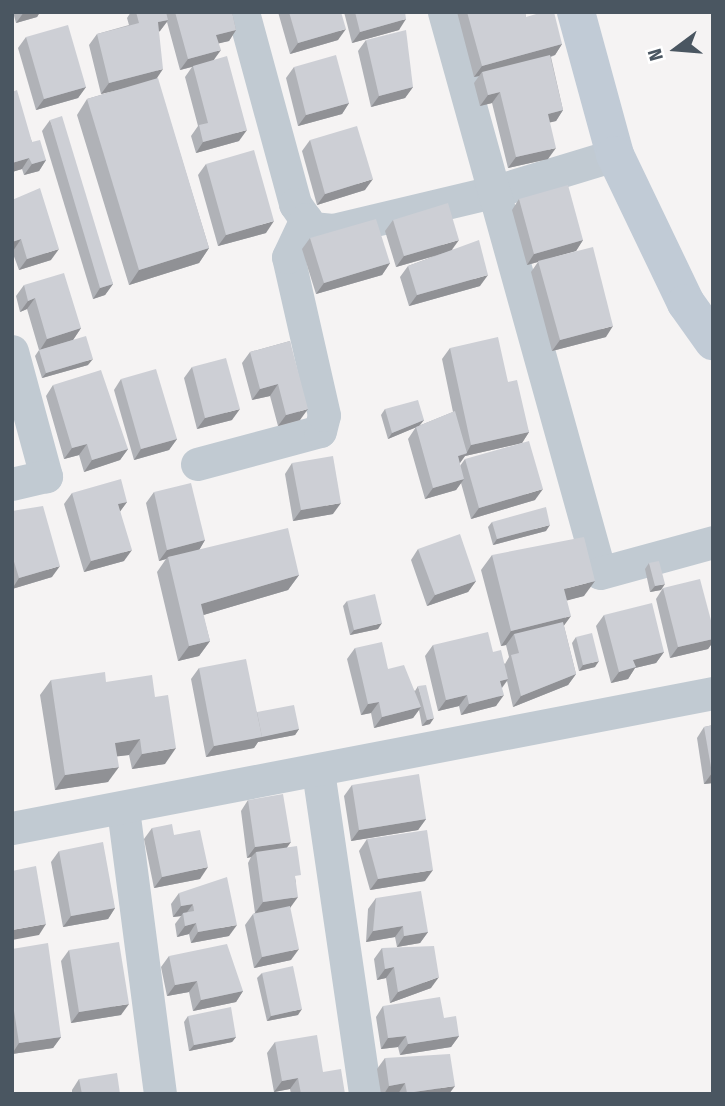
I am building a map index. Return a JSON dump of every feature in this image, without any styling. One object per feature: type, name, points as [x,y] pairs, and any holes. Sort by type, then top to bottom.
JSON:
[{"type":"street","points":[[243,12],[295,204],[312,228],[333,230],[494,192],[615,155]]},
{"type":"street","points":[[444,12],[600,573],[713,542]]},
{"type":"street","points":[[576,12],[615,155],[686,303],[713,341]]},
{"type":"street","points":[[197,464],[320,431],[324,415],[288,257],[306,219]]},
{"type":"street","points":[[12,351],[46,476],[12,484]]},
{"type":"street","points":[[12,828],[123,809],[713,693]]},
{"type":"street","points":[[318,771],[365,1093]]},
{"type":"street","points":[[123,809],[160,1094]]},
{"type":"building","points":[[136,12],[166,12],[168,20],[158,22],[163,69],[109,83],[97,34],[139,23]]},
{"type":"building","points":[[175,12],[232,12],[236,30],[216,35],[221,50],[188,59]]},
{"type":"building","points":[[289,12],[341,12],[346,29],[298,43]]},
{"type":"building","points":[[355,12],[405,12],[406,19],[360,32]]},
{"type":"building","points":[[467,12],[525,12],[526,17],[554,12],[562,44],[482,66]]},
{"type":"building","points":[[68,25],[86,87],[44,99],[26,37]]},
{"type":"building","points":[[406,30],[413,87],[379,96],[366,40]]},
{"type":"building","points":[[336,55],[349,103],[306,115],[294,67]]},
{"type":"building","points":[[550,55],[563,110],[548,114],[556,148],[516,157],[500,92],[488,95],[482,72]]},
{"type":"building","points":[[227,56],[247,130],[203,142],[199,125],[208,123],[193,66]]},
{"type":"building","points":[[158,78],[209,248],[139,270],[87,99]]},
{"type":"building","points":[[17,90],[32,142],[40,140],[46,160],[32,164],[29,158],[12,163],[12,92]]},
{"type":"building","points":[[62,116],[113,284],[100,288],[50,120]]},
{"type":"building","points":[[357,126],[373,179],[325,194],[310,140]]},
{"type":"building","points":[[254,150],[274,221],[226,235],[206,164]]},
{"type":"building","points":[[568,185],[583,240],[534,254],[519,199]]},
{"type":"building","points":[[40,188],[59,249],[27,259],[21,239],[12,242],[12,200]]},
{"type":"building","points":[[448,203],[459,240],[404,256],[393,220]]},
{"type":"building","points":[[376,219],[390,263],[324,283],[310,238]]},
{"type":"building","points":[[479,240],[488,275],[417,295],[408,266]]},
{"type":"building","points":[[593,247],[613,326],[560,340],[538,261]]},
{"type":"building","points":[[64,273],[81,328],[47,339],[35,298],[28,301],[24,285]]},
{"type":"building","points":[[86,336],[93,359],[46,373],[39,350]]},
{"type":"building","points":[[498,337],[508,382],[517,380],[529,432],[471,445],[450,348]]},
{"type":"building","points":[[290,341],[308,409],[286,415],[278,384],[260,389],[250,352]]},
{"type":"building","points":[[226,358],[240,409],[205,418],[192,367]]},
{"type":"building","points":[[156,369],[177,439],[141,449],[121,379]]},
{"type":"building","points":[[101,370],[128,449],[92,460],[87,444],[72,448],[53,385]]},
{"type":"building","points":[[418,400],[424,420],[392,433],[385,409]]},
{"type":"building","points":[[455,411],[467,453],[458,456],[464,479],[433,488],[416,427]]},
{"type":"building","points":[[529,441],[543,489],[479,508],[465,459]]},
{"type":"building","points":[[333,456],[341,503],[301,510],[292,463]]},
{"type":"building","points":[[121,479],[127,502],[118,504],[132,550],[91,561],[72,493]]},
{"type":"building","points":[[191,483],[205,540],[167,550],[154,492]]},
{"type":"building","points":[[43,506],[60,566],[19,578],[12,555],[12,511]]},
{"type":"building","points":[[546,507],[550,525],[497,539],[492,522]]},
{"type":"building","points":[[288,528],[299,575],[201,604],[210,641],[189,646],[168,557]]},
{"type":"building","points":[[460,534],[476,581],[435,595],[418,549]]},
{"type":"building","points":[[584,537],[595,581],[564,589],[571,616],[511,631],[492,555]]},
{"type":"building","points":[[659,561],[665,584],[655,586],[649,563]]},
{"type":"building","points":[[700,579],[713,628],[713,639],[678,647],[663,588]]},
{"type":"building","points":[[375,594],[382,623],[354,630],[347,601]]},
{"type":"building","points":[[652,603],[664,652],[633,660],[636,667],[619,672],[604,615]]},
{"type":"building","points":[[563,622],[576,674],[521,696],[511,655],[519,653],[514,634]]},
{"type":"building","points":[[488,632],[493,652],[501,650],[508,679],[500,681],[504,695],[469,704],[467,695],[446,700],[433,645]]},
{"type":"building","points":[[592,633],[599,661],[583,665],[576,637]]},
{"type":"building","points":[[382,642],[388,669],[404,665],[421,707],[382,717],[379,702],[368,704],[355,648]]},
{"type":"building","points":[[246,659],[262,737],[214,746],[199,668]]},
{"type":"building","points":[[105,672],[106,682],[152,675],[155,697],[168,695],[176,748],[142,754],[140,739],[115,743],[119,767],[65,775],[51,680]]},
{"type":"building","points":[[426,685],[434,718],[427,720],[418,686]]},
{"type":"building","points":[[294,705],[299,729],[262,737],[257,712]]},
{"type":"building","points":[[713,725],[713,773],[712,773],[704,727]]},
{"type":"building","points":[[419,774],[426,819],[359,830],[352,785]]},
{"type":"building","points":[[283,794],[291,842],[255,847],[248,800]]},
{"type":"building","points":[[172,824],[174,835],[200,830],[208,867],[162,877],[152,828]]},
{"type":"building","points":[[427,830],[433,870],[378,879],[367,839]]},
{"type":"building","points":[[103,842],[115,908],[71,916],[59,851]]},
{"type":"building","points":[[297,846],[301,875],[295,876],[298,897],[263,902],[256,852]]},
{"type":"building","points":[[36,866],[46,924],[12,930],[12,871]]},
{"type":"building","points":[[227,877],[237,925],[198,932],[196,923],[185,926],[183,913],[194,911],[193,904],[181,906],[179,893]]},
{"type":"building","points":[[421,891],[428,932],[404,936],[403,926],[373,931],[376,898]]},
{"type":"building","points":[[290,906],[299,949],[262,957],[253,914]]},
{"type":"building","points":[[119,942],[129,1004],[79,1012],[69,950]]},
{"type":"building","points":[[48,943],[61,1037],[19,1043],[12,998],[12,949]]},
{"type":"building","points":[[227,944],[243,991],[201,1000],[197,981],[175,985],[169,956]]},
{"type":"building","points":[[434,946],[439,977],[398,992],[394,967],[385,969],[382,948]]},
{"type":"building","points":[[293,966],[302,1009],[271,1016],[262,973]]},
{"type":"building","points":[[440,997],[444,1018],[456,1016],[459,1036],[408,1044],[406,1036],[388,1038],[383,1006]]},
{"type":"building","points":[[231,1007],[236,1037],[194,1045],[188,1016]]},
{"type":"building","points":[[317,1035],[323,1072],[341,1069],[345,1094],[301,1094],[298,1078],[282,1081],[275,1042]]},
{"type":"building","points":[[450,1054],[455,1086],[407,1093],[405,1083],[389,1086],[385,1058]]},
{"type":"building","points":[[117,1073],[120,1094],[82,1094],[79,1079]]}]
